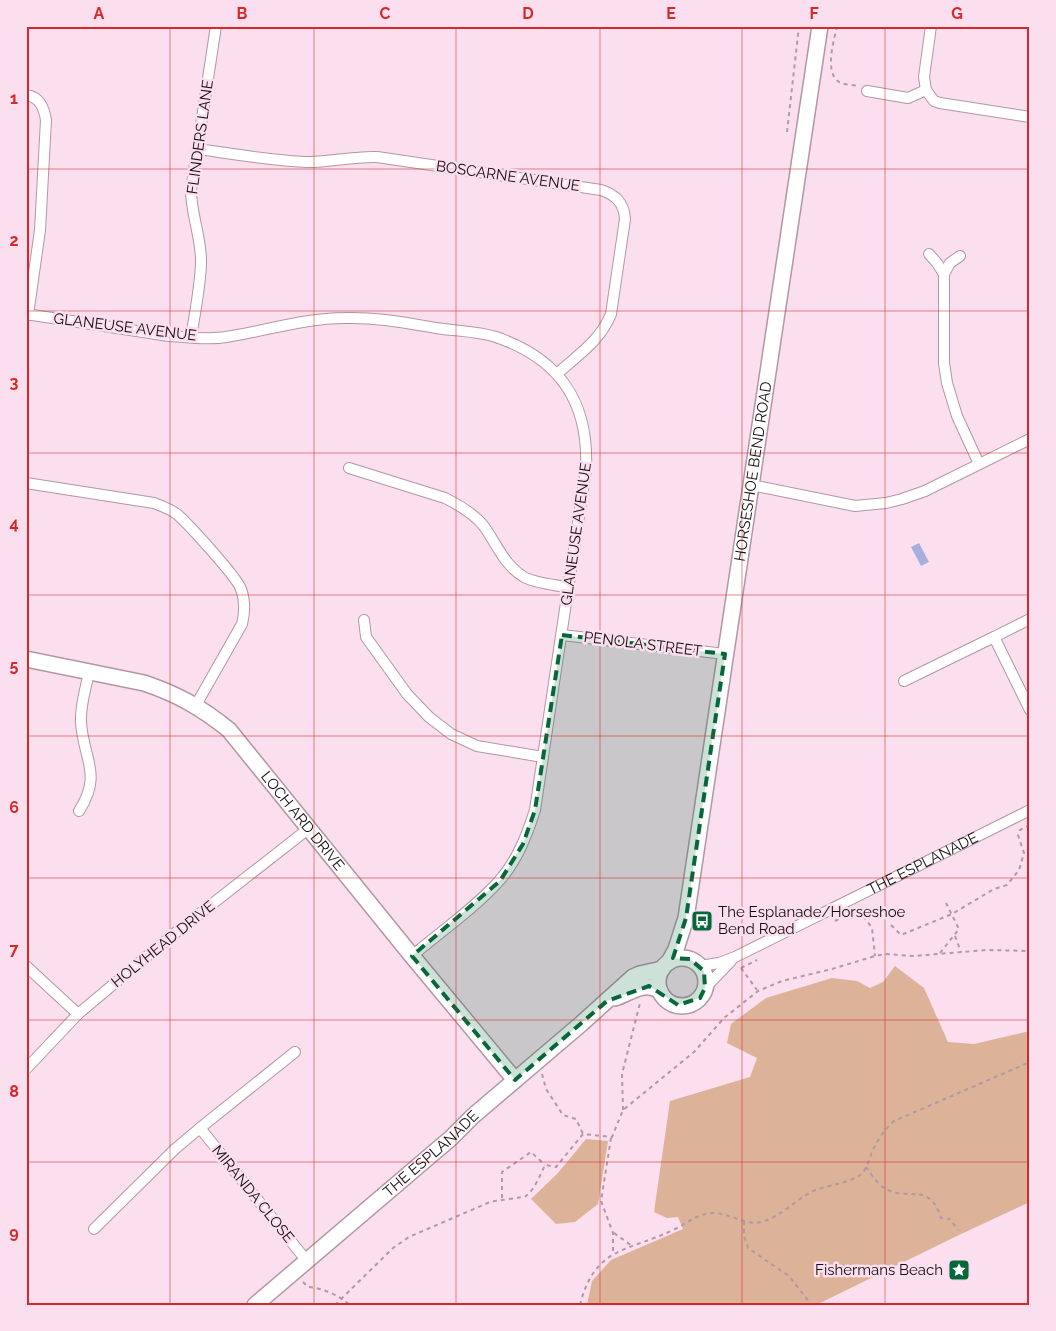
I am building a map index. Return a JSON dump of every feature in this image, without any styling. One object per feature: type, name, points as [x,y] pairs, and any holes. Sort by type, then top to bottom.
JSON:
[{"type":"street","name":"FLINDERS LANE","points":[[192,337],[201,264],[191,204],[191,190],[216,26]]},
{"type":"street","name":"HORSESHOE BEND ROAD","points":[[665,966],[676,949],[686,918],[820,26]]},
{"type":"street","points":[[932,26],[924,78],[926,90],[934,101],[1030,117]]},
{"type":"street","points":[[867,91],[908,98],[926,90]]},
{"type":"street","points":[[26,95],[40,101],[46,120],[40,230],[27,315]]},
{"type":"street","name":"BOSCARNE AVENUE","points":[[198,149],[279,160],[310,162],[362,156],[377,157],[601,190],[612,194],[625,210],[625,219],[610,314],[605,328],[598,338],[558,373]]},
{"type":"street","points":[[928,254],[937,262],[944,274]]},
{"type":"street","points":[[960,256],[950,263],[944,274],[944,364],[947,383],[957,416],[979,464]]},
{"type":"street","name":"GLANEUSE AVENUE","points":[[27,315],[169,336],[192,337],[224,337],[314,321],[345,318],[378,319],[494,337],[523,349],[558,373],[578,409],[584,428],[587,448],[586,469],[535,810],[523,844],[513,863],[500,881],[412,956]]},
{"type":"street","points":[[752,485],[855,506],[869,505],[918,494],[1030,440]]},
{"type":"street","points":[[349,468],[445,498],[460,505],[483,525],[504,559],[519,574],[526,578],[569,588]]},
{"type":"street","points":[[26,484],[162,505],[182,519],[237,581],[243,597],[244,616],[242,624],[196,705]]},
{"type":"street","points":[[904,681],[1030,619]]},
{"type":"street","points":[[364,620],[366,637],[407,694],[429,717],[451,734],[477,746],[543,757]]},
{"type":"street","name":"PENOLA STREET","points":[[562,635],[725,654]]},
{"type":"street","points":[[994,637],[1030,710]]},
{"type":"street","name":"LOCH ARD DRIVE","points":[[26,659],[144,683],[162,689],[196,705],[229,730],[515,1080]]},
{"type":"street","points":[[80,811],[87,799],[91,786],[90,760],[81,723],[81,713],[89,672]]},
{"type":"street","name":"THE ESPLANADE","points":[[695,963],[719,963],[735,957],[1030,810]]},
{"type":"street","name":"HOLYHEAD DRIVE","points":[[26,1069],[78,1014],[170,937],[308,828]]},
{"type":"street","name":"HORSESHOE BEND ROAD","points":[[686,918],[687,946],[695,963]]},
{"type":"street","name":"THE ESPLANADE","points":[[706,988],[735,957]]},
{"type":"street","points":[[643,987],[655,988],[670,1002],[686,1005],[700,998],[706,988],[705,978],[695,963],[676,960],[665,966],[659,980],[660,991]]},
{"type":"street","points":[[26,966],[78,1014]]},
{"type":"street","name":"THE ESPLANADE","points":[[255,1305],[451,1138],[633,977],[665,966]]},
{"type":"street","name":"THE ESPLANADE","points":[[607,1001],[643,987]]},
{"type":"street","points":[[94,1229],[175,1149],[295,1052]]},
{"type":"street","name":"MIRANDA CLOSE","points":[[200,1128],[306,1260]]},
{"type":"path","points":[[787,132],[799,26]]},
{"type":"path","points":[[837,26],[831,52],[832,72],[839,82],[862,87],[867,91]]},
{"type":"path","points":[[891,925],[901,935],[952,914],[994,889],[1007,885],[1019,870],[1024,853],[1018,835],[1020,830],[1030,825]]},
{"type":"path","points":[[940,953],[959,929],[946,903]]},
{"type":"path","points":[[830,923],[853,912],[862,914],[872,928],[875,956]]},
{"type":"path","points":[[955,936],[962,952]]},
{"type":"path","points":[[623,1110],[694,1052],[724,1018],[758,991],[782,981],[885,954],[914,956],[962,952],[1030,951]]},
{"type":"path","points":[[735,957],[758,991]]},
{"type":"path","points":[[741,968],[757,959]]},
{"type":"path","points":[[613,1255],[613,1232],[601,1201],[612,1137],[623,1110],[622,1074],[643,987]]},
{"type":"path","points":[[580,1305],[585,1287],[595,1269],[613,1255],[676,1229],[703,1214],[723,1214],[744,1221],[760,1222],[776,1215],[815,1190],[859,1175],[866,1167],[879,1138],[894,1121],[1030,1062]]},
{"type":"path","points":[[536,1063],[544,1076],[546,1089],[550,1096],[563,1115],[576,1119],[583,1134]]},
{"type":"path","points":[[583,1134],[612,1137]]},
{"type":"path","points":[[502,1198],[502,1172],[532,1152],[545,1165],[556,1167],[583,1134]]},
{"type":"path","points":[[335,1305],[393,1248],[409,1237],[490,1202],[502,1198],[525,1196],[533,1188],[545,1165]]},
{"type":"path","points":[[866,1167],[882,1187],[904,1195],[918,1194],[931,1199],[941,1218],[952,1221],[958,1230]]},
{"type":"path","points":[[744,1221],[744,1236],[748,1248],[788,1276],[810,1303]]},
{"type":"path","points":[[613,1232],[632,1246]]},
{"type":"path","points":[[294,1271],[308,1287],[318,1288],[342,1298],[350,1305]]},
{"type":"highlighted area","points":[[562,635],[725,654],[686,918],[673,958],[690,959],[704,971],[705,988],[700,998],[678,1005],[649,986],[607,1001],[515,1080],[412,956],[500,881],[523,844],[535,810]]},
{"type":"shaded area","points":[[895,966],[924,988],[948,1042],[974,1044],[1030,1031],[1030,1202],[816,1305],[587,1305],[592,1281],[611,1260],[683,1229],[678,1217],[667,1218],[654,1212],[670,1101],[750,1077],[757,1058],[727,1043],[731,1024],[766,998],[832,978],[857,981],[870,988],[883,982]]},
{"type":"shaded area","points":[[586,1139],[608,1141],[598,1204],[575,1222],[556,1224],[531,1199],[558,1173]]},
{"type":"water","points":[[919,543],[929,562],[921,566],[911,547]]},
{"type":"place","name":"The Esplanade/Horseshoe Bend Road","points":[[702,921]]},
{"type":"place","name":"Fishermans Beach","points":[[959,1270]]}]
